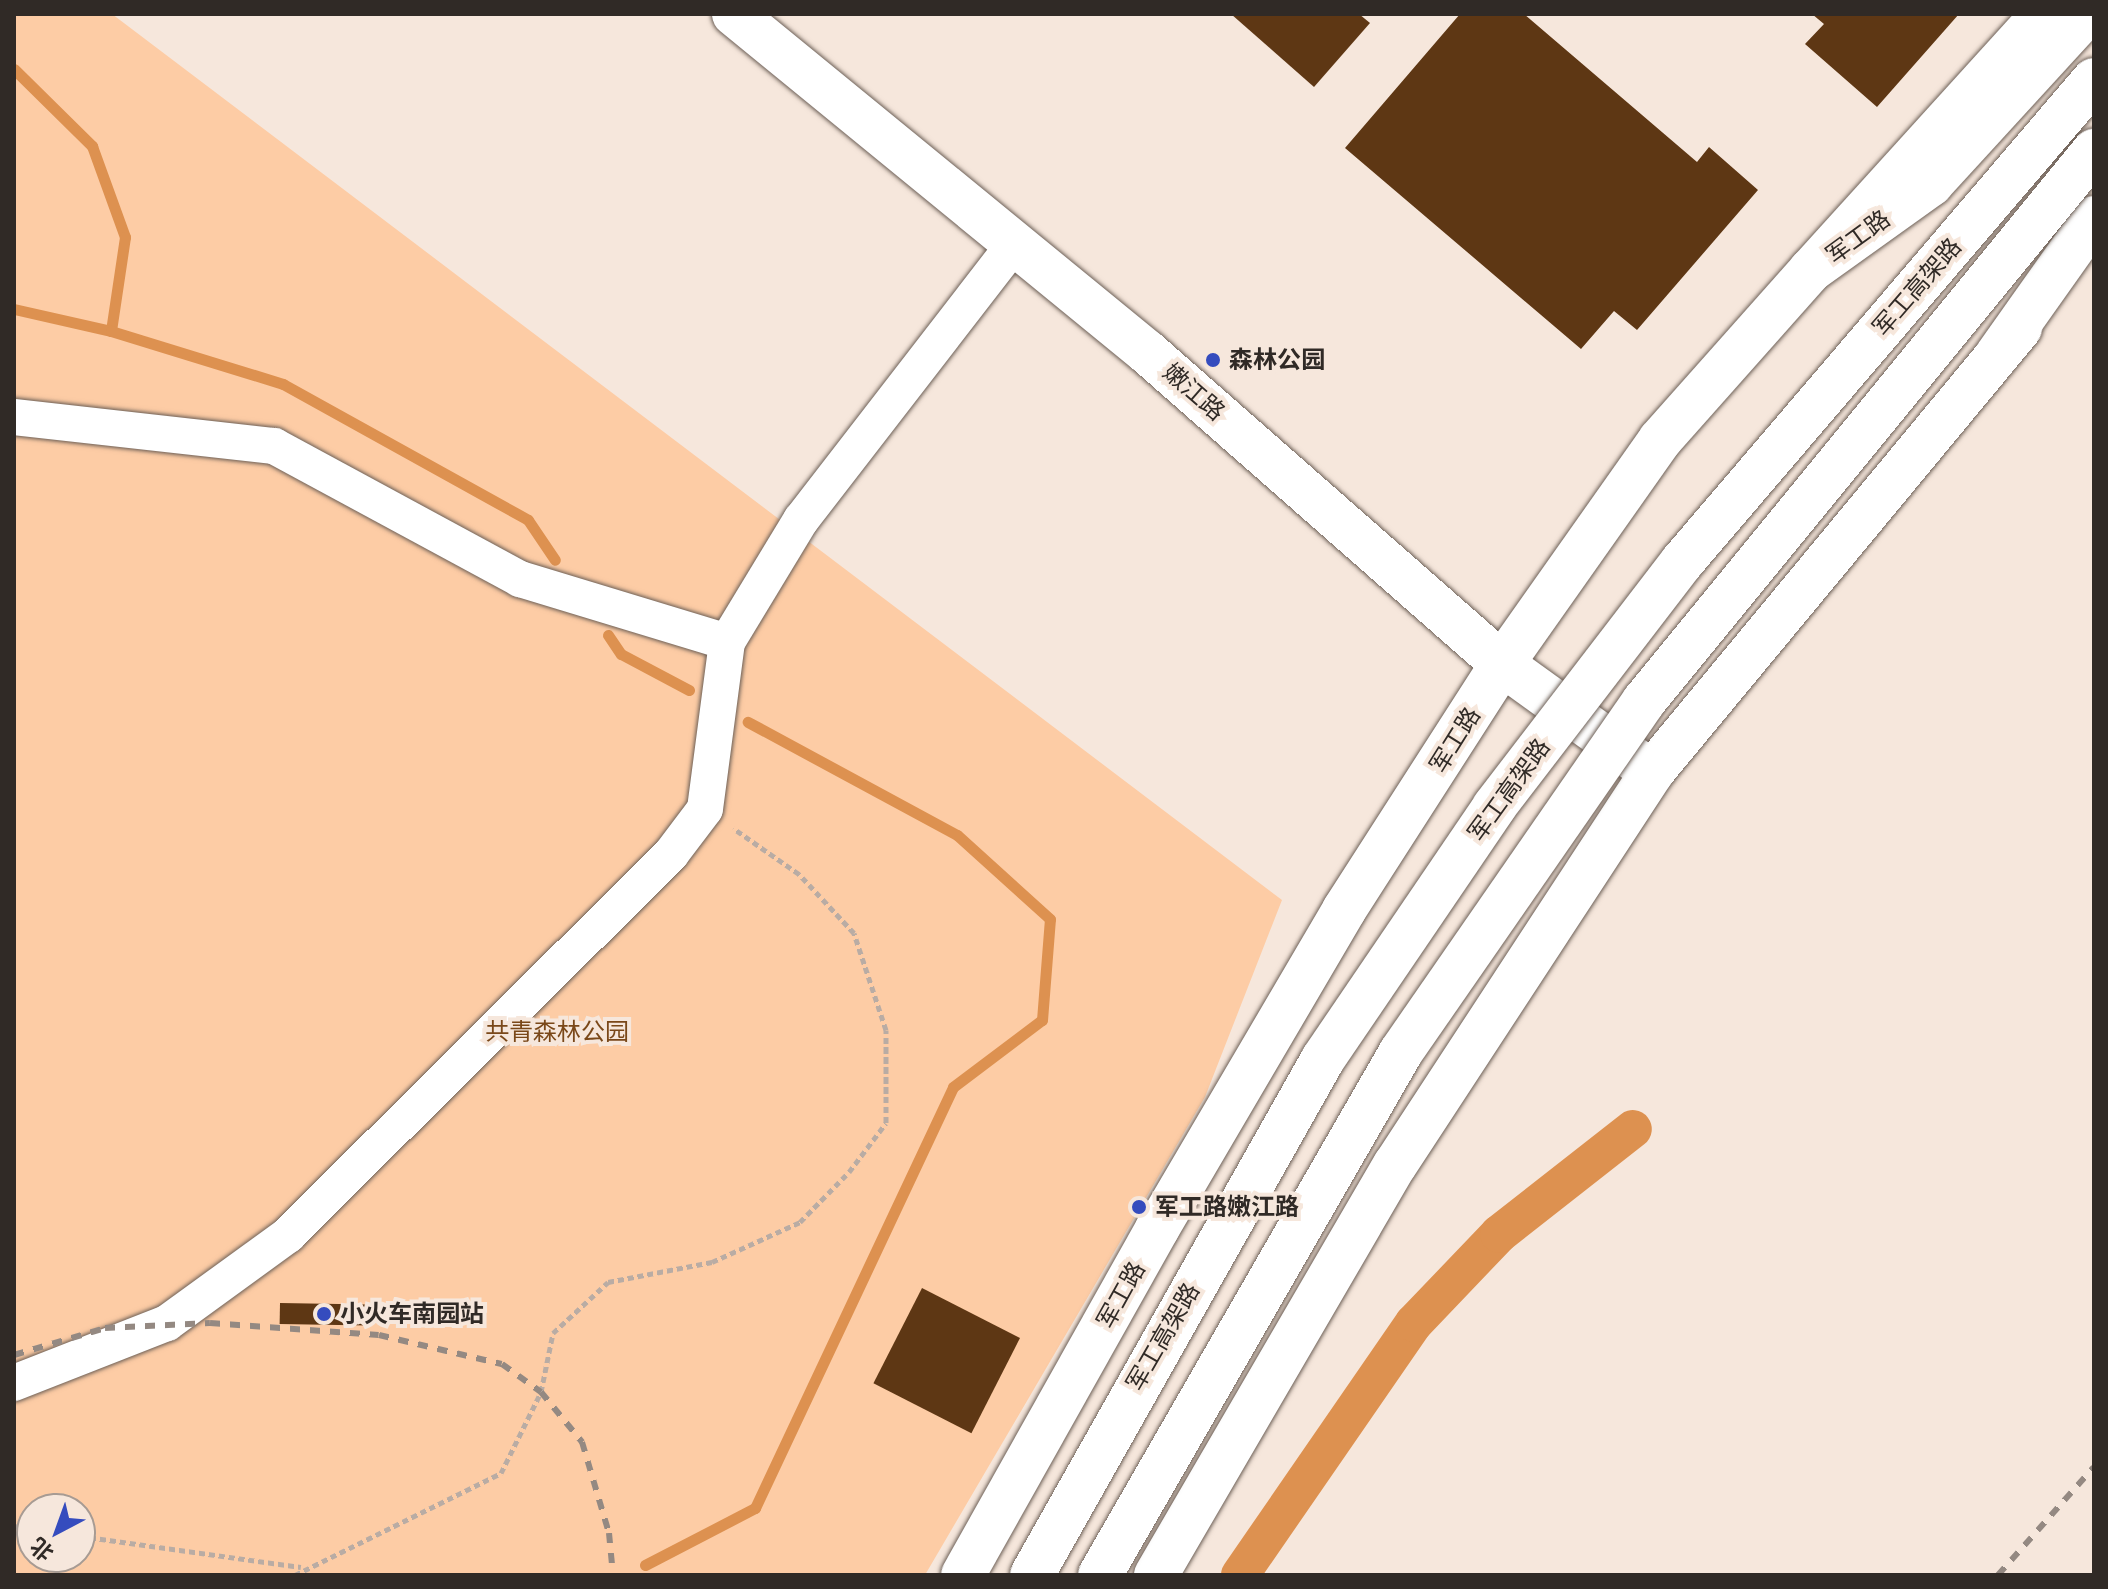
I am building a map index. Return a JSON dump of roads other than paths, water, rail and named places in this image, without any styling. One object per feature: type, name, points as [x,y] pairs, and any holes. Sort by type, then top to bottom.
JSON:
[{"type":"main road","name":"嫩江路","points":[[734,14],[1189,388],[1502,664],[1652,772]]},
{"type":"main road","points":[[1811,270],[2043,14]]},
{"type":"main road","name":"军工路","points":[[963,1575],[1157,1229],[1344,910],[1502,664],[1660,440],[1811,270],[1931,184],[2087,14]]},
{"type":"main road","name":"军工高架路","points":[[1032,1575],[1323,1059],[1494,807],[1682,562],[2094,80]]},
{"type":"main road","name":"军工高架路","points":[[1100,1575],[1401,1052],[1644,701],[2094,151]]},
{"type":"main road","points":[[1997,355],[2094,218]]},
{"type":"main road","points":[[1156,1575],[1395,1165],[1652,772],[2094,241]]},
{"type":"street","points":[[14,1383],[167,1323],[288,1235],[671,854],[705,809],[727,642],[801,520],[1015,243]]},
{"type":"street","points":[[14,417],[274,446],[520,579],[727,642]]},
{"type":"waterway","points":[[14,69],[92,146],[125,237],[111,331]]},
{"type":"waterway","points":[[14,309],[111,331],[283,384],[528,520],[555,560]]},
{"type":"waterway","points":[[608,635],[621,654],[689,690]]},
{"type":"waterway","points":[[645,1565],[755,1508],[953,1087],[1042,1020],[1050,919],[957,835],[748,722]]},
{"type":"waterway","points":[[1240,1575],[1414,1323],[1499,1234],[1633,1129]]},
{"type":"railway","points":[[14,1355],[105,1328],[210,1323],[379,1335],[502,1364],[541,1392],[582,1442],[609,1533],[613,1575]]},
{"type":"railway","points":[[1998,1575],[2094,1467]]},
{"type":"place","name":"森林公园","points":[[1213,360]]},
{"type":"place","name":"军工路嫩江路","points":[[1139,1207]]},
{"type":"place","name":"小火车南园站","points":[[324,1314]]},
{"type":"park label","name":"共青森林公园","points":[[557,1032]]}]
